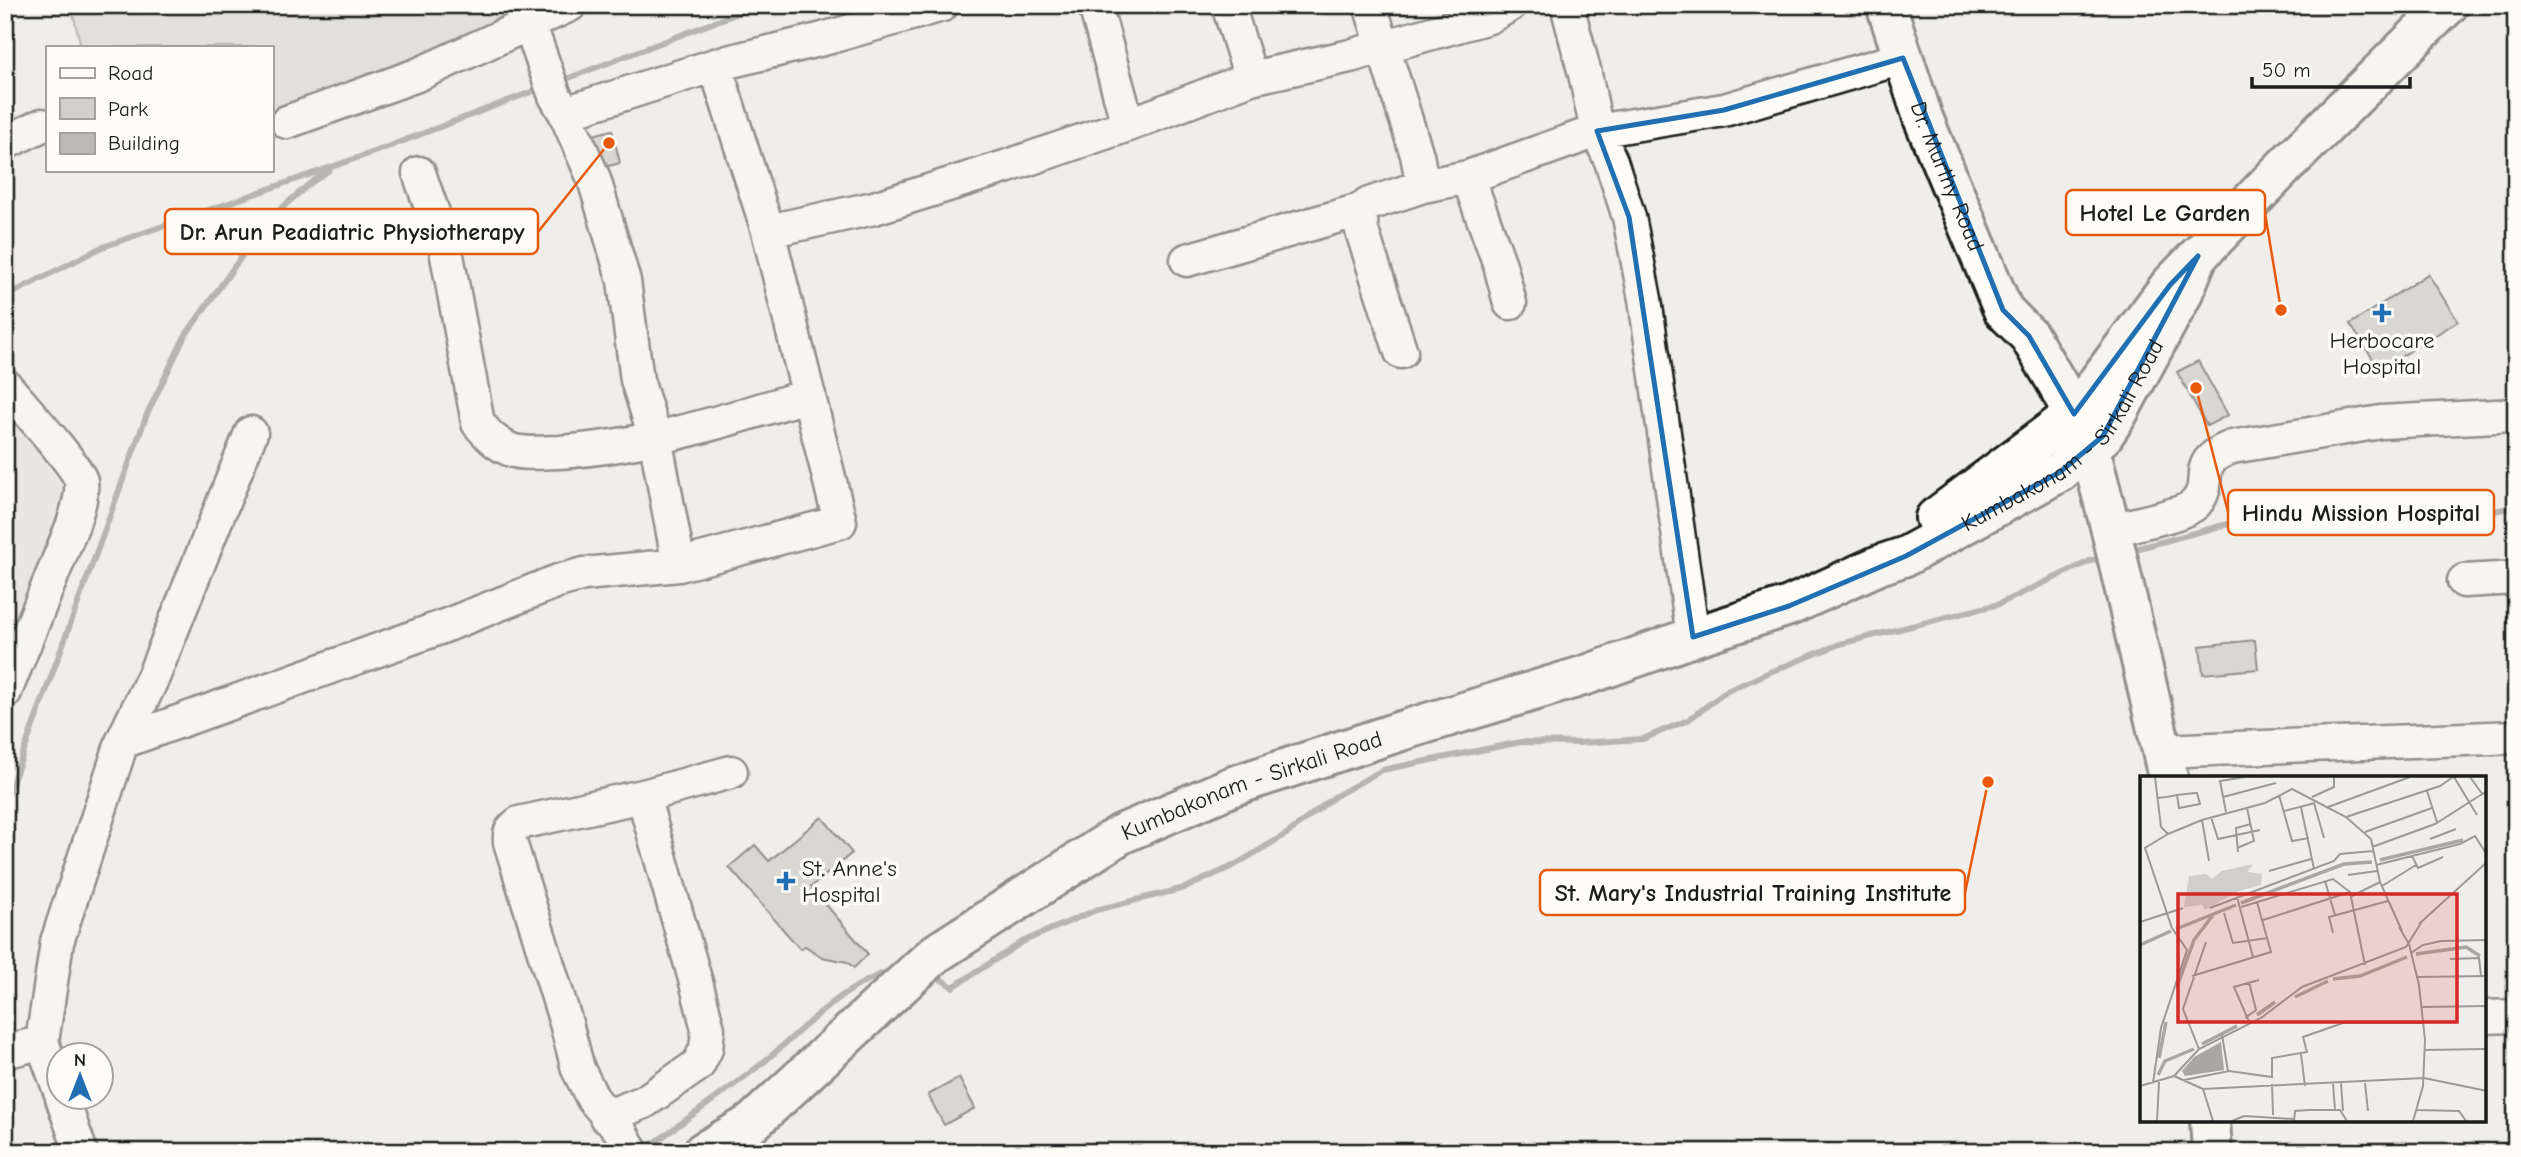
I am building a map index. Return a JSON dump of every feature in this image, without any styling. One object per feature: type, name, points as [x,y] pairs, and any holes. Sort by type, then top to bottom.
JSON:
[{"type":"main road","name":"Dr. Murthy Road","points":[[1888,5],[1923,118],[2003,310],[2029,336],[2074,414],[2090,449],[2164,764]]},
{"type":"main road","name":"Dr. Murthy Road","points":[[1888,5],[1917,57],[2024,306],[2029,336]]},
{"type":"main road","name":"Kumbakonam - Sirkali Road","points":[[1879,565],[1898,545],[2074,414],[2170,285],[2284,167],[2448,5]]},
{"type":"main road","name":"Kumbakonam - Sirkali Road","points":[[704,1152],[752,1123],[924,963],[1121,835],[1233,786],[1404,730],[1586,676],[1693,637],[1790,606],[1879,565],[1906,556],[2060,472],[2090,449],[2110,426],[2182,295],[2198,256]]},
{"type":"main road","points":[[2210,1122],[2212,1152]]},
{"type":"street","points":[[287,122],[417,75],[570,5]]},
{"type":"street","points":[[560,105],[823,39],[942,5]]},
{"type":"street","points":[[1095,5],[1128,124]]},
{"type":"street","points":[[1228,5],[1251,78]]},
{"type":"street","points":[[1370,5],[1417,155],[1423,186]]},
{"type":"street","points":[[768,231],[874,208],[1004,167],[1251,78],[1350,56],[1489,16],[1510,5]]},
{"type":"street","points":[[1574,8],[1597,131],[1611,161],[1629,217],[1645,299],[1693,637]]},
{"type":"street","points":[[529,23],[560,105],[594,179],[624,281],[638,380],[655,437],[679,565]]},
{"type":"street","points":[[1187,260],[1360,210],[1368,204],[1423,186],[1468,177],[1597,131],[1724,110],[1903,58]]},
{"type":"street","points":[[122,742],[429,631],[558,581],[584,575],[679,565],[840,522],[768,231],[715,65]]},
{"type":"street","points":[[5,144],[42,125]]},
{"type":"street","points":[[419,173],[446,250],[478,423],[492,440],[513,450],[534,453],[583,450],[732,419],[809,395]]},
{"type":"street","points":[[1468,177],[1500,265],[1510,303]]},
{"type":"street","points":[[1360,210],[1362,231],[1401,352]]},
{"type":"street","points":[[5,385],[68,460],[81,480],[80,504],[74,524],[5,692]]},
{"type":"street","points":[[2115,549],[2196,503],[2202,490],[2206,466],[2213,454],[2232,447],[2381,422],[2516,415]]},
{"type":"street","points":[[46,1053],[42,1042],[57,943],[122,742],[155,675],[250,433]]},
{"type":"street","points":[[2464,581],[2516,578]]},
{"type":"street","points":[[2164,764],[2516,737]]},
{"type":"street","points":[[643,796],[708,1029],[706,1049],[698,1065],[644,1102],[619,1132],[589,1093],[578,1069],[509,834],[519,823],[643,796],[731,772]]},
{"type":"street","points":[[2486,1017],[2516,1016]]},
{"type":"street","points":[[5,1052],[42,1042]]},
{"type":"street","points":[[67,1112],[81,1152]]},
{"type":"highlighted area","points":[[1903,58],[2003,310],[2029,336],[2074,414],[2170,285],[2198,256],[2103,436],[2060,472],[1906,556],[1789,606],[1693,637],[1629,217],[1597,131],[1724,110]]},
{"type":"shaded area","points":[[5,404],[73,480],[5,649]]},
{"type":"green space","points":[[71,5],[525,5],[518,15],[494,19],[490,36],[273,127],[273,46],[81,46]]},
{"type":"building","points":[[612,130],[620,163],[601,168],[593,135]]},
{"type":"building","points":[[2428,274],[2458,321],[2380,370],[2350,324]]},
{"type":"building","points":[[2198,361],[2228,415],[2207,426],[2177,372]]},
{"type":"building","points":[[2255,640],[2258,669],[2203,674],[2200,646]]},
{"type":"building","points":[[822,817],[852,853],[811,887],[868,954],[854,968],[847,962],[822,957],[805,946],[800,949],[729,867],[755,845],[769,861]]},
{"type":"building","points":[[959,1078],[975,1108],[944,1125],[928,1095]]},
{"type":"waterway","points":[[561,81],[759,5]]},
{"type":"waterway","points":[[5,297],[100,248],[377,151],[544,87]]},
{"type":"waterway","points":[[5,803],[147,414],[185,336],[266,222],[329,170]]},
{"type":"waterway","points":[[2128,551],[2224,525],[2278,514],[2370,520],[2442,520],[2516,507]]},
{"type":"waterway","points":[[931,973],[953,987],[1024,941],[1096,910],[1185,888],[1235,865],[1288,833],[1334,797],[1382,770],[1521,742],[1578,743],[1643,739],[1688,720],[1727,691],[1840,644],[1999,604],[2104,557]]},
{"type":"waterway","points":[[638,1148],[656,1142],[734,1085],[838,998],[873,977],[894,969]]},
{"type":"place","name":"Dr. Arun Peadiatric Physiotherapy","points":[[609,143]]},
{"type":"place","name":"Hotel Le Garden","points":[[2281,310]]},
{"type":"place","name":"Herbocare Hospital","points":[[2382,313]]},
{"type":"place","name":"Hindu Mission Hospital","points":[[2196,388]]},
{"type":"place","name":"St. Mary's Industrial Training Institute","points":[[1988,782]]},
{"type":"place","name":"St. Anne's Hospital","points":[[786,881]]}]
